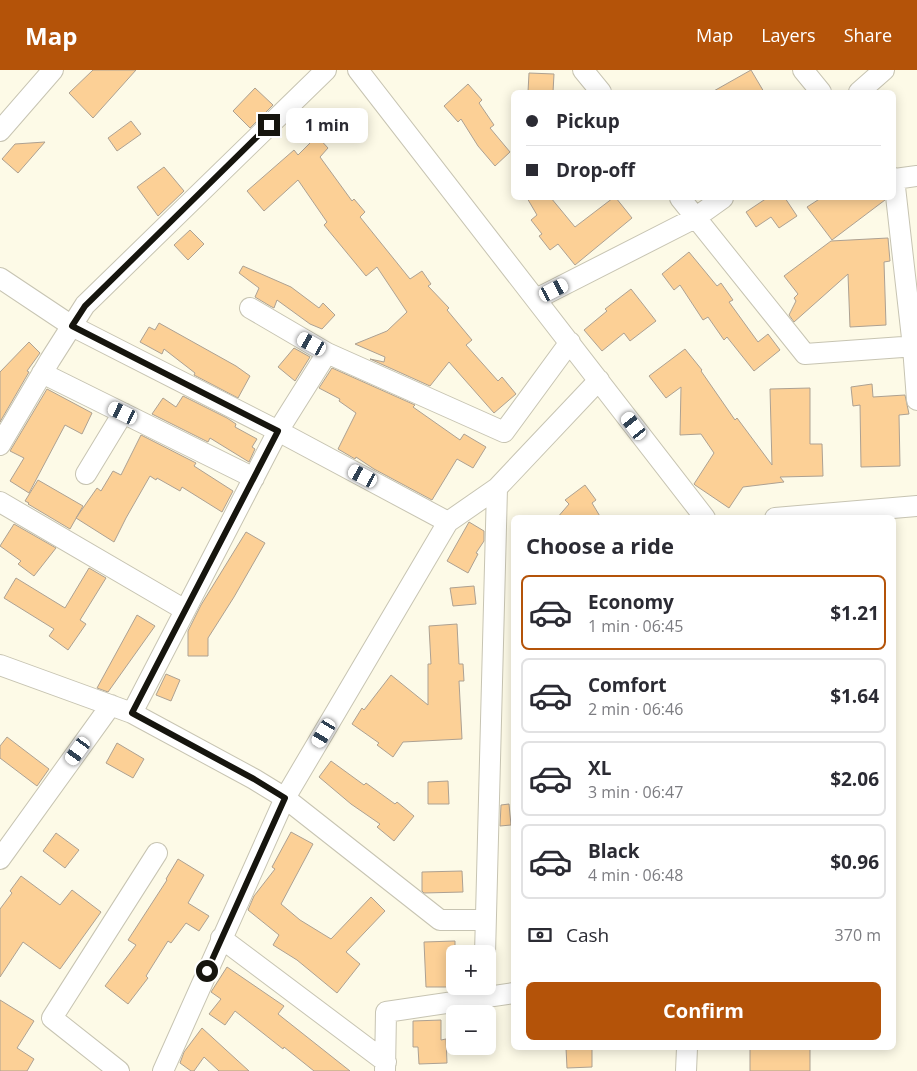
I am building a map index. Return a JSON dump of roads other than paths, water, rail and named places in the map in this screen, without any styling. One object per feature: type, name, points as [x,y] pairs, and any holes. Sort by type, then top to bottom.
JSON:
[{"type":"street","points":[[0,131],[53,70]]},
{"type":"street","points":[[0,444],[85,306],[326,70]]},
{"type":"street","points":[[358,70],[570,342],[702,515]]},
{"type":"street","points":[[584,70],[599,90]]},
{"type":"street","points":[[804,70],[819,90]]},
{"type":"street","points":[[861,90],[884,70]]},
{"type":"street","points":[[896,179],[917,176]]},
{"type":"street","points":[[896,195],[915,346],[917,400]]},
{"type":"street","points":[[682,200],[804,354],[915,346]]},
{"type":"street","points":[[536,299],[695,218],[720,200]]},
{"type":"street","points":[[0,278],[72,326],[278,431],[448,522]]},
{"type":"street","points":[[250,308],[327,353],[504,432],[570,342]]},
{"type":"street","points":[[132,713],[278,431],[327,353]]},
{"type":"street","points":[[42,373],[254,478]]},
{"type":"street","points":[[163,1071],[285,798],[448,522],[497,488],[599,380]]},
{"type":"street","points":[[86,474],[123,413]]},
{"type":"street","points":[[485,945],[497,488]]},
{"type":"street","points":[[0,502],[185,610]]},
{"type":"street","points":[[811,515],[917,506]]},
{"type":"street","points":[[0,665],[132,713],[254,779],[285,798],[440,920],[486,920]]},
{"type":"street","points":[[0,860],[111,705]]},
{"type":"street","points":[[119,1071],[52,1018],[157,853]]},
{"type":"street","points":[[222,938],[386,1066]]},
{"type":"street","points":[[496,992],[511,993]]},
{"type":"street","points":[[386,1066],[386,1012],[469,995]]},
{"type":"street","points":[[686,1071],[687,1050]]}]
